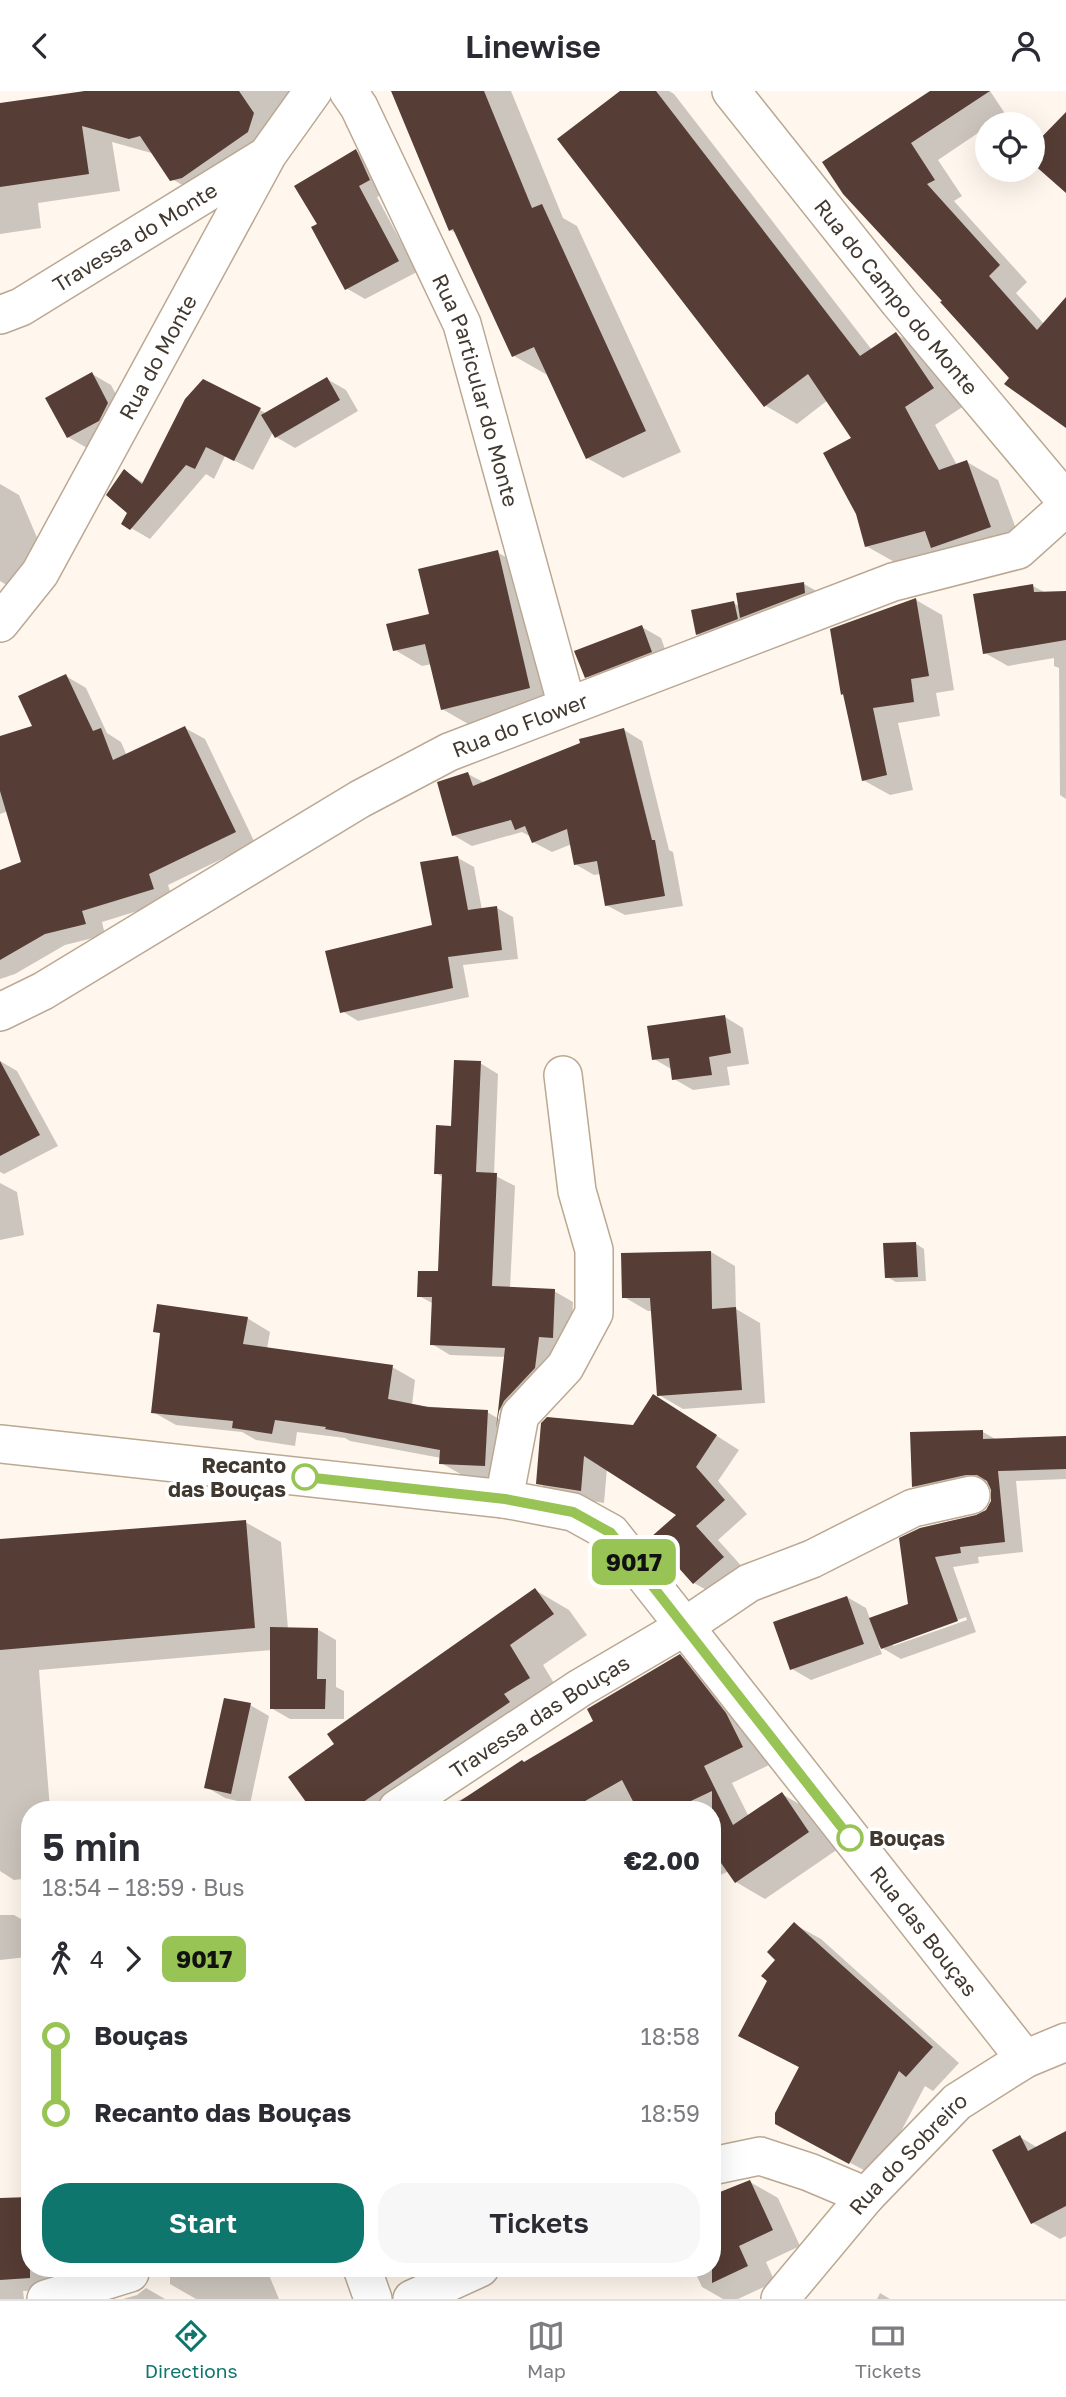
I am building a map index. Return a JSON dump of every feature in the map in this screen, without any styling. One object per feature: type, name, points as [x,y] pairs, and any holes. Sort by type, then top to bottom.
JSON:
[{"type":"street","name":"Rua do Monte","points":[[0,623],[40,573],[268,154],[313,91]]},
{"type":"street","name":"Rua Particular do Monte","points":[[348,91],[359,107],[461,324],[566,706]]},
{"type":"street","name":"Rua do Campo do Monte","points":[[731,91],[899,302],[1066,501]]},
{"type":"street","name":"Travessa do Monte","points":[[0,315],[21,307],[268,154]]},
{"type":"street","name":"Rua do Flower","points":[[0,1012],[43,991],[360,799],[449,752],[893,582],[1018,550],[1066,507]]},
{"type":"street","points":[[505,1499],[520,1415],[565,1367],[594,1313],[594,1249],[577,1191],[563,1075]]},
{"type":"street","name":"Rua das Bouças","points":[[0,1444],[505,1499],[573,1512],[611,1533],[1025,2059]]},
{"type":"street","name":"Travessa das Bouças","points":[[409,1801],[580,1688],[684,1627],[749,1583],[812,1559],[913,1508],[971,1495]]},
{"type":"street","name":"Rua do Sobreiro","points":[[780,2299],[866,2196],[957,2102],[1025,2059],[1066,2042]]},
{"type":"street","points":[[721,2164],[760,2156],[809,2172],[866,2196]]},
{"type":"street","points":[[46,2299],[118,2277]]},
{"type":"street","points":[[365,2277],[373,2299]]},
{"type":"street","points":[[412,2299],[460,2277]]},
{"type":"building","points":[[85,91],[239,91],[254,113],[248,132],[182,178],[170,181],[140,136],[129,139],[82,126],[89,174],[0,187],[0,103]]},
{"type":"building","points":[[391,91],[484,91],[532,208],[542,204],[646,431],[586,459],[534,347],[512,357],[453,229],[449,231]]},
{"type":"building","points":[[620,91],[656,91],[860,356],[896,332],[934,388],[905,407],[939,470],[967,460],[991,527],[931,548],[925,531],[865,547],[856,514],[823,453],[851,438],[808,374],[764,407],[557,139]]},
{"type":"building","points":[[930,91],[990,91],[911,143],[935,180],[927,184],[1000,265],[989,276],[1037,330],[1066,297],[1066,428],[1004,384],[1009,378],[843,194],[822,162]]},
{"type":"building","points":[[1066,112],[1066,193],[1045,174],[1045,134]]},
{"type":"building","points":[[356,149],[370,180],[359,186],[399,261],[345,290],[311,227],[317,224],[294,186]]},
{"type":"building","points":[[92,372],[108,403],[99,421],[67,438],[45,398]]},
{"type":"building","points":[[327,377],[340,400],[275,438],[261,415]]},
{"type":"building","points":[[203,379],[261,408],[234,461],[206,447],[195,469],[186,465],[130,530],[121,524],[127,513],[106,495],[124,469],[142,484],[185,399]]},
{"type":"building","points":[[498,550],[530,688],[441,710],[425,644],[393,651],[386,624],[429,614],[418,569]]},
{"type":"building","points":[[804,582],[805,593],[740,618],[736,593]]},
{"type":"building","points":[[1033,584],[1034,592],[1066,591],[1066,640],[983,654],[973,594]]},
{"type":"building","points":[[916,598],[929,676],[911,679],[914,702],[873,708],[887,775],[862,781],[843,694],[841,695],[830,629]]},
{"type":"building","points":[[734,601],[738,619],[696,635],[691,610]]},
{"type":"building","points":[[642,625],[652,652],[585,678],[574,651]]},
{"type":"building","points":[[66,674],[93,731],[101,728],[113,760],[185,726],[236,832],[149,874],[154,889],[82,911],[86,924],[45,934],[0,960],[0,870],[21,862],[0,791],[0,736],[32,726],[18,696]]},
{"type":"building","points":[[624,728],[652,840],[655,840],[665,896],[605,906],[597,861],[574,865],[567,829],[532,843],[525,826],[515,830],[511,820],[452,836],[437,782],[468,772],[473,786],[580,743],[579,739]]},
{"type":"building","points":[[458,856],[468,910],[497,906],[502,950],[448,957],[453,988],[340,1013],[325,951],[432,925],[420,862]]},
{"type":"building","points":[[725,1015],[731,1053],[709,1057],[712,1075],[672,1080],[669,1058],[652,1060],[647,1026]]},
{"type":"building","points":[[454,1060],[481,1061],[476,1172],[497,1173],[492,1286],[555,1289],[553,1338],[539,1337],[535,1368],[504,1401],[496,1429],[505,1348],[430,1345],[432,1297],[417,1297],[418,1271],[438,1271],[442,1174],[434,1174],[436,1125],[451,1126]]},
{"type":"building","points":[[0,1061],[40,1135],[0,1156]]},
{"type":"building","points":[[916,1242],[918,1277],[885,1278],[883,1243]]},
{"type":"building","points":[[711,1251],[712,1309],[736,1307],[742,1390],[657,1396],[650,1298],[622,1298],[621,1253]]},
{"type":"building","points":[[157,1304],[248,1317],[243,1344],[393,1365],[388,1399],[428,1407],[488,1410],[485,1466],[439,1464],[440,1450],[325,1429],[326,1427],[275,1420],[272,1434],[232,1428],[233,1421],[151,1413],[160,1333],[153,1332]]},
{"type":"building","points":[[653,1394],[717,1435],[696,1467],[725,1500],[696,1526],[724,1557],[693,1584],[651,1537],[676,1515],[584,1456],[581,1491],[536,1484],[541,1423],[547,1417],[633,1425]]},
{"type":"building","points":[[983,1430],[983,1439],[1066,1436],[1066,1469],[998,1471],[1005,1542],[960,1547],[961,1553],[935,1557],[958,1621],[881,1649],[869,1618],[908,1604],[899,1538],[920,1528],[976,1515],[986,1510],[991,1501],[991,1490],[987,1481],[977,1475],[912,1487],[910,1432]]},
{"type":"building","points":[[246,1520],[255,1628],[0,1650],[0,1539]]},
{"type":"building","points":[[535,1588],[554,1614],[510,1645],[530,1678],[504,1694],[510,1702],[365,1801],[305,1801],[288,1777],[334,1744],[327,1734]]},
{"type":"building","points":[[847,1596],[864,1644],[790,1670],[773,1622]]},
{"type":"building","points":[[270,1627],[318,1628],[317,1679],[326,1679],[325,1709],[270,1709]]},
{"type":"building","points":[[680,1654],[726,1713],[743,1747],[704,1766],[733,1825],[782,1792],[809,1832],[735,1883],[721,1863],[721,1801],[712,1801],[712,1791],[691,1801],[633,1801],[622,1780],[585,1801],[460,1801],[522,1760],[524,1762],[593,1721],[587,1709]]},
{"type":"building","points":[[224,1698],[251,1703],[231,1794],[204,1788]]},
{"type":"building","points":[[794,1922],[933,2047],[906,2077],[899,2071],[849,2164],[775,2124],[775,2113],[799,2067],[738,2036],[767,1981],[761,1976],[775,1960],[767,1952]]},
{"type":"building","points":[[1066,2131],[1066,2206],[1031,2224],[992,2150],[1020,2135],[1028,2151]]},
{"type":"building","points":[[750,2180],[773,2230],[739,2246],[748,2266],[712,2283],[712,2277],[721,2277],[721,2192]]},
{"type":"building","points":[[21,2197],[21,2277],[30,2278],[0,2280],[0,2198]]},
{"type":"bus line","name":"9017","points":[[305,1477],[505,1499],[573,1512],[611,1533],[850,1838]]},
{"type":"place","name":"Recanto das Bouças","points":[[305,1477]]},
{"type":"place","name":"Bouças","points":[[850,1838]]}]
